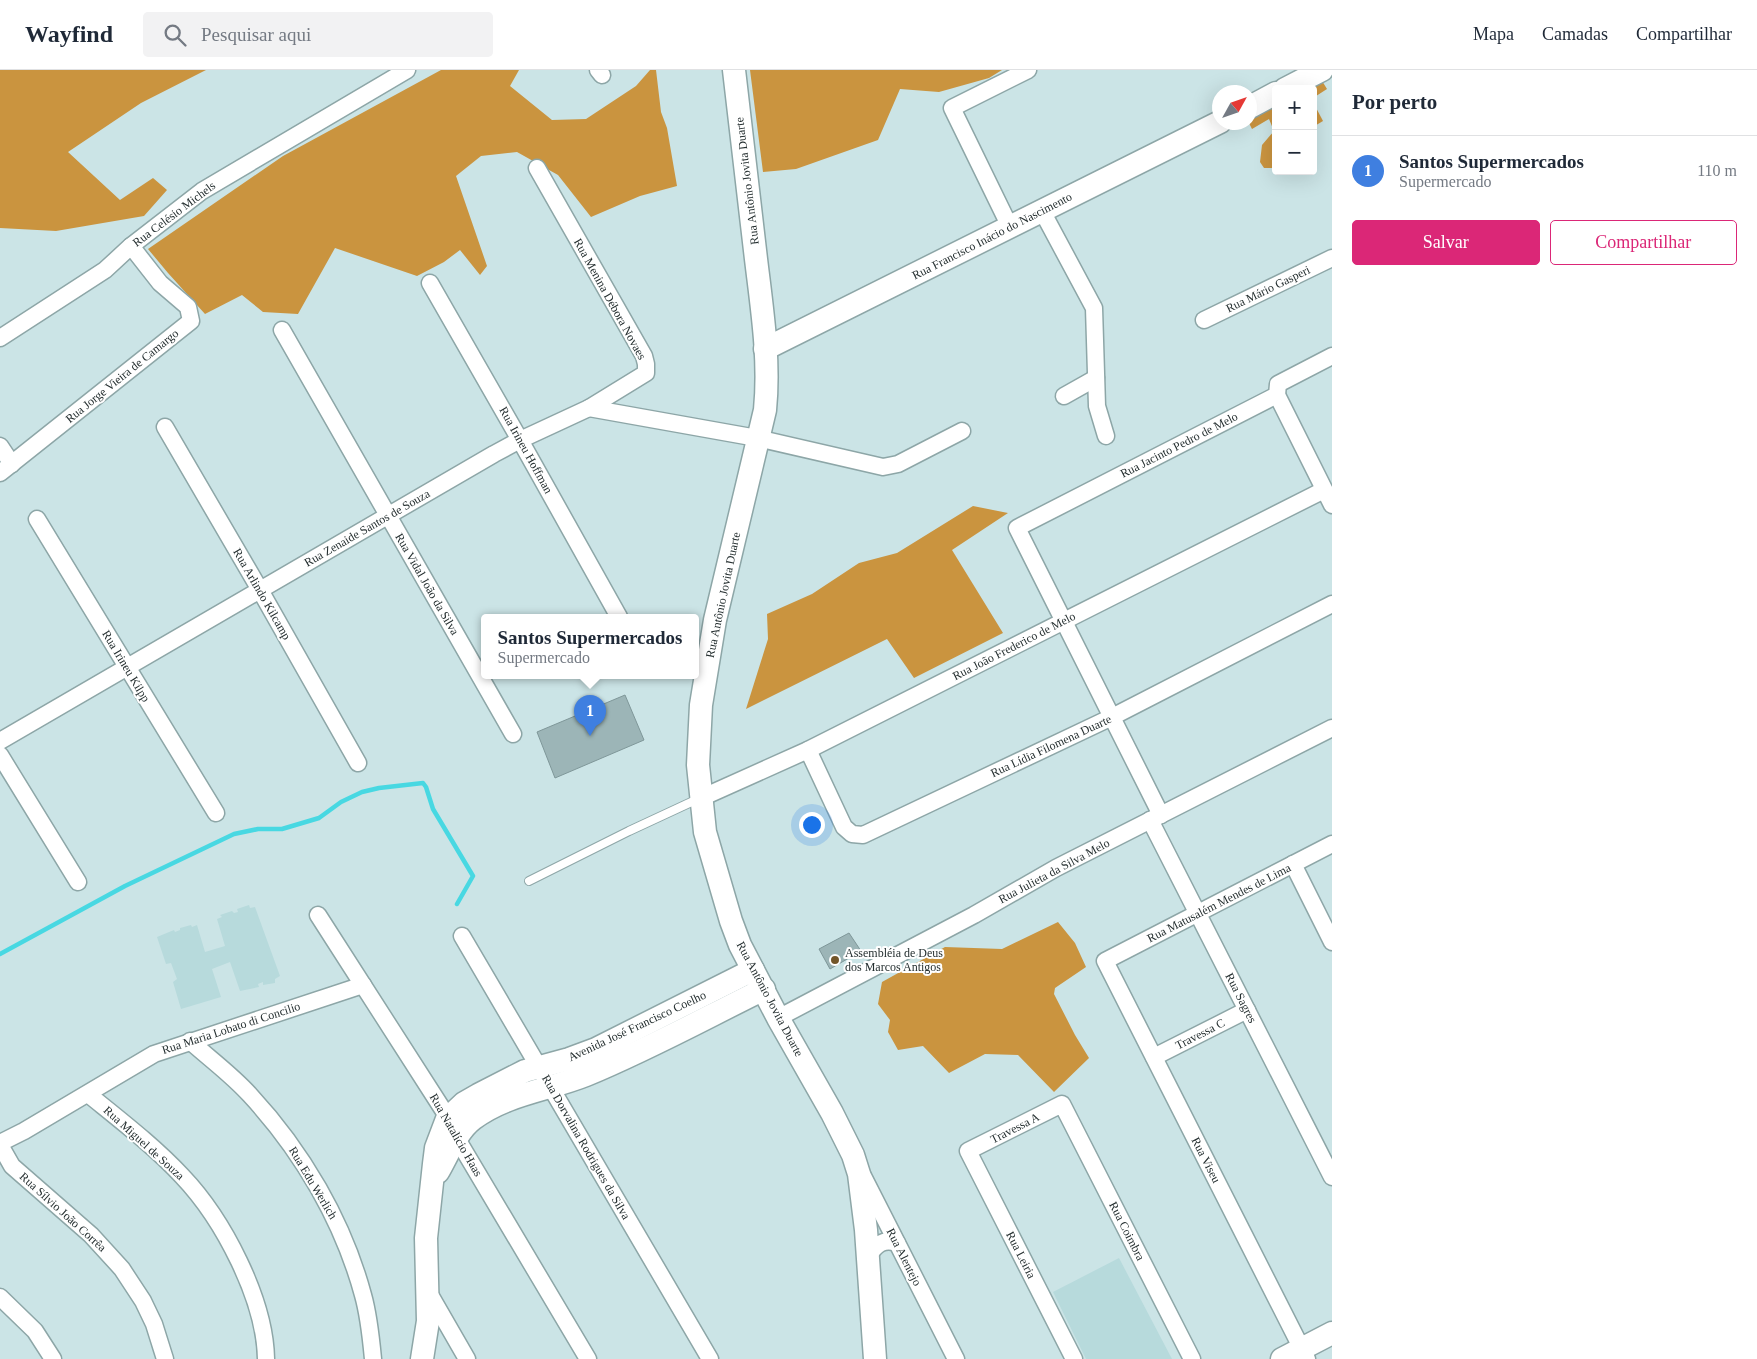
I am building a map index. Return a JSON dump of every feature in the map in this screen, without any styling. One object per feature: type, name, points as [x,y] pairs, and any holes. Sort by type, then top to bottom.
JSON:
[{"type":"main road","name":"Rua Antônio Jovita Duarte","points":[[734,70],[765,349],[767,392],[765,410],[716,620],[701,705],[698,765],[704,832],[731,921],[778,1018],[832,1113],[852,1155],[860,1182],[868,1256],[875,1359]]},
{"type":"main road","points":[[1291,85],[1310,73]]},
{"type":"main road","points":[[1257,104],[1272,96]]},
{"type":"main road","name":"Rua Francisco Inácio do Nascimento","points":[[765,349],[1212,126]]},
{"type":"main road","name":"Avenida José Francisco Coelho","points":[[432,1182],[467,1125],[480,1115],[533,1090],[545,1077],[569,1060],[759,980]]},
{"type":"main road","name":"Avenida José Francisco Coelho","points":[[422,1359],[428,1329],[429,1292],[426,1238],[432,1182],[436,1148],[448,1118],[464,1103],[525,1071],[545,1077]]},
{"type":"main road","points":[[1282,1359],[1304,1354],[1332,1333]]},
{"type":"street","name":"Rua Celésio Michels","points":[[0,338],[105,270],[131,246],[202,191],[407,70]]},
{"type":"street","points":[[1010,227],[952,108],[1028,70]]},
{"type":"street","name":"Rua Menina Débora Novaes","points":[[537,168],[644,356],[646,364],[646,373],[589,408]]},
{"type":"street","points":[[1042,211],[1094,308],[1097,406],[1106,436]]},
{"type":"street","name":"Rua Jorge Vieira de Camargo","points":[[6,468],[191,321],[188,307],[160,283],[131,246]]},
{"type":"street","name":"Rua Mário Gasperi","points":[[1204,320],[1332,258]]},
{"type":"street","name":"Rua Irineu Hoffman","points":[[430,283],[617,614]]},
{"type":"street","name":"Rua Vidal João da Silva","points":[[282,330],[481,678]]},
{"type":"street","name":"Rua Jacinto Pedro de Melo","points":[[1017,528],[1276,395],[1278,384],[1332,356]]},
{"type":"street","points":[[1064,396],[1096,378]]},
{"type":"street","points":[[1276,395],[1332,505]]},
{"type":"street","points":[[589,408],[757,438],[884,467],[898,464],[962,431]]},
{"type":"street","name":"Rua Zenaide Santos de Souza","points":[[0,741],[520,440],[589,408]]},
{"type":"street","name":"Rua Arlindo Kilcamp","points":[[165,427],[358,763]]},
{"type":"street","points":[[0,446],[6,468]]},
{"type":"street","name":"Rua João Frederico de Melo","points":[[701,798],[808,750],[1324,490]]},
{"type":"street","name":"Rua Irineu Kilpp","points":[[37,519],[216,813]]},
{"type":"street","name":"Rua Sagres","points":[[1017,528],[1112,717],[1198,913],[1332,1176]]},
{"type":"street","name":"Rua Lídia Filomena Duarte","points":[[808,750],[844,827],[852,834],[863,835],[1112,717],[1332,604]]},
{"type":"street","name":"Rua Vidal João da Silva","points":[[482,679],[513,734]]},
{"type":"street","name":"Rua Julieta da Silva Melo","points":[[778,1018],[974,915],[1048,872],[1332,728]]},
{"type":"street","points":[[0,755],[78,882]]},
{"type":"street","name":"Rua Matusalém Mendes de Lima","points":[[1105,961],[1332,844]]},
{"type":"street","points":[[1293,864],[1332,942]]},
{"type":"street","name":"Rua Natalício Haas","points":[[318,915],[448,1118],[457,1139],[588,1359]]},
{"type":"street","name":"Rua Dorvalina Rodrigues da Silva","points":[[462,936],[710,1359]]},
{"type":"street","name":"Rua Viseu","points":[[1105,961],[1304,1354]]},
{"type":"street","name":"Rua Maria Lobato di Concilio","points":[[0,1144],[154,1054],[363,984]]},
{"type":"street","name":"Travessa C","points":[[1154,1057],[1247,1010]]},
{"type":"street","name":"Rua Edu Werlich","points":[[190,1041],[231,1077],[267,1115],[300,1158],[317,1187],[340,1230],[358,1276],[366,1310],[373,1359]]},
{"type":"street","name":"Rua Miguel de Souza","points":[[88,1094],[182,1175],[212,1215],[232,1249],[250,1287],[263,1328],[266,1359]]},
{"type":"street","name":"Travessa A","points":[[968,1152],[1062,1104]]},
{"type":"street","name":"Rua Coimbra","points":[[1062,1104],[1192,1359]]},
{"type":"street","name":"Rua Sílvio João Corrêa","points":[[0,1144],[12,1166],[91,1235],[122,1269],[147,1309],[161,1343],[165,1359]]},
{"type":"street","name":"Rua Leiria","points":[[968,1152],[1074,1359]]},
{"type":"street","name":"Rua Alentejo","points":[[852,1155],[956,1359]]},
{"type":"street","points":[[868,1256],[879,1243],[890,1241],[897,1243]]},
{"type":"street","points":[[429,1292],[467,1359]]},
{"type":"street","points":[[0,1297],[35,1331],[52,1359]]},
{"type":"lane","points":[[529,882],[629,831],[701,798]]},
{"type":"shaded area","points":[[0,70],[206,70],[141,103],[68,152],[120,200],[153,178],[167,190],[144,216],[56,231],[0,228]]},
{"type":"shaded area","points":[[441,70],[519,70],[510,86],[552,120],[586,119],[636,86],[650,70],[656,70],[661,112],[667,128],[677,186],[640,196],[591,217],[558,175],[517,152],[481,156],[456,176],[487,266],[480,275],[460,250],[444,262],[417,276],[335,248],[298,314],[263,312],[242,295],[205,314],[148,249],[283,156]]},
{"type":"shaded area","points":[[750,70],[1002,70],[989,78],[939,92],[900,89],[878,140],[796,169],[763,172]]},
{"type":"shaded area","points":[[1319,76],[1327,89],[1317,95],[1317,85],[1308,85]]},
{"type":"shaded area","points":[[1272,92],[1272,126],[1269,119],[1257,126],[1257,95]]},
{"type":"shaded area","points":[[1317,110],[1323,121],[1317,125]]},
{"type":"shaded area","points":[[1272,133],[1272,168],[1264,168],[1260,162],[1262,145]]},
{"type":"shaded area","points":[[973,506],[1008,513],[952,550],[1003,633],[914,678],[887,639],[746,709],[768,639],[767,614],[812,594],[859,563],[897,553]]},
{"type":"shaded area","points":[[249,905],[250,908],[255,907],[280,976],[275,979],[275,983],[263,985],[263,982],[258,984],[259,987],[240,991],[230,962],[212,969],[221,997],[181,1009],[173,982],[177,979],[171,963],[166,964],[157,937],[174,930],[175,932],[180,930],[180,928],[197,925],[205,952],[225,946],[217,919],[222,917],[220,915],[232,911],[234,913],[238,912],[237,909]]},
{"type":"shaded area","points":[[1058,922],[1075,943],[1086,967],[1055,988],[1054,994],[1089,1058],[1054,1092],[1018,1055],[985,1054],[949,1073],[923,1046],[898,1050],[888,1032],[890,1020],[878,1004],[882,982],[945,947],[1002,949]]},
{"type":"shaded area","points":[[1119,1258],[1172,1359],[1086,1359],[1053,1292]]},
{"type":"building","points":[[625,695],[644,740],[555,778],[537,732]]},
{"type":"building","name":"Assembléia de Deus dos Marcos Antigos","points":[[849,933],[861,951],[830,969],[819,949]]},
{"type":"waterway","points":[[0,954],[125,886],[234,834],[258,829],[282,829],[319,818],[341,802],[362,792],[423,783],[433,809],[473,876],[457,904]]},
{"type":"place","name":"Santos Supermercados","points":[[590,736]]},
{"type":"place","name":"Assembléia de Deus dos Marcos Antigos","points":[[835,960]]}]
